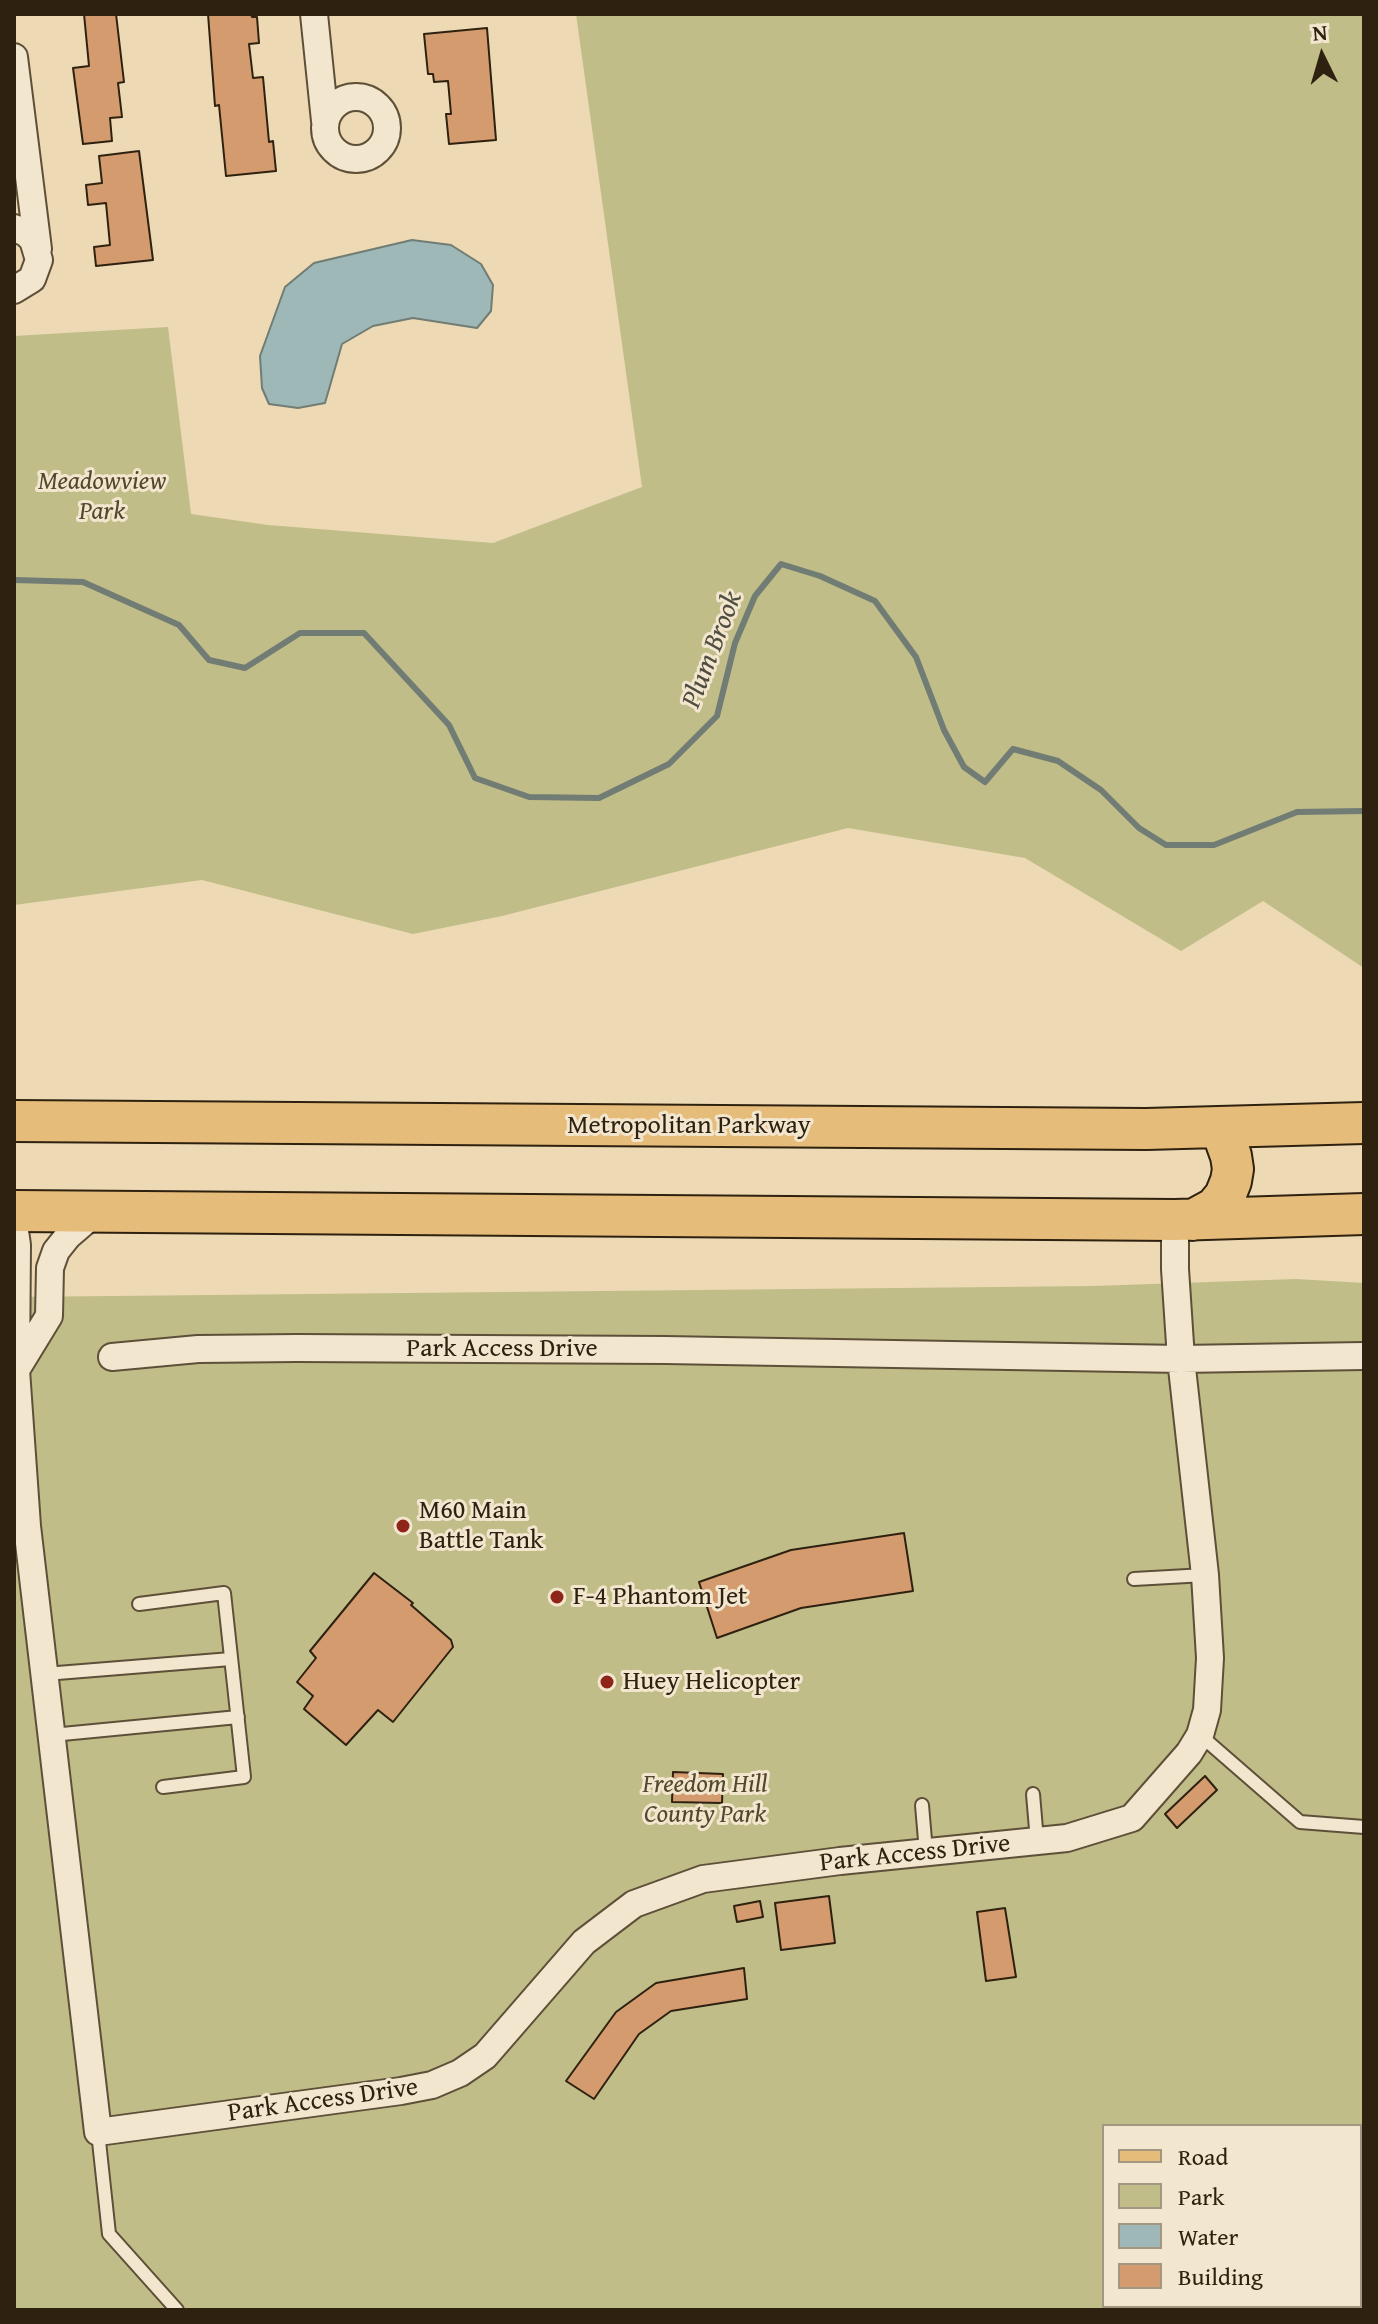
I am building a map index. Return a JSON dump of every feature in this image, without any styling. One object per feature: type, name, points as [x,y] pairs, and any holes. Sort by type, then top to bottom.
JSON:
[{"type":"main road","name":"Metropolitan Parkway","points":[[14,1121],[1221,1128],[1364,1123]]},
{"type":"main road","points":[[1184,1220],[1215,1208],[1225,1196],[1233,1169],[1221,1128]]},
{"type":"main road","points":[[14,1211],[1184,1220],[1364,1214]]},
{"type":"street","points":[[314,14],[327,142],[342,157],[363,159],[372,155],[385,139],[386,119],[374,102],[335,89],[322,78]]},
{"type":"street","points":[[14,57],[38,249],[37,270],[30,281],[14,290]]},
{"type":"street","points":[[325,121],[335,104],[354,96]]},
{"type":"street","points":[[14,219],[31,197]]},
{"type":"street","points":[[14,228],[26,233],[38,249]]},
{"type":"street","points":[[15,1368],[49,1316],[50,1268],[56,1251],[97,1211]]},
{"type":"street","name":"Park Access Drive","points":[[98,2132],[432,2085],[460,2073],[485,2056],[584,1942],[634,1904],[703,1879],[1067,1838],[1132,1818],[1189,1753],[1200,1735],[1207,1710],[1210,1658],[1205,1575],[1181,1359],[1175,1269],[1184,1220]]},
{"type":"street","points":[[14,1224],[17,1245],[15,1368],[20,1526],[45,1674],[98,2132]]},
{"type":"street","name":"Park Access Drive","points":[[112,1357],[198,1349],[313,1348],[1181,1359],[1364,1356]]},
{"type":"lane","points":[[1134,1579],[1205,1575]]},
{"type":"lane","points":[[139,1604],[224,1593],[244,1777],[163,1787]]},
{"type":"lane","points":[[45,1674],[231,1659]]},
{"type":"lane","points":[[52,1735],[238,1717]]},
{"type":"lane","points":[[1200,1735],[1300,1822],[1364,1827]]},
{"type":"lane","points":[[1033,1794],[1037,1841]]},
{"type":"lane","points":[[922,1805],[926,1852]]},
{"type":"lane","points":[[98,2132],[109,2234],[177,2310]]},
{"type":"green space","name":"Meadowview Park","points":[[576,14],[1364,14],[1364,968],[1263,901],[1181,951],[1025,858],[848,828],[502,916],[413,934],[202,880],[14,905],[14,336],[168,327],[191,514],[268,525],[493,543],[642,487]]},
{"type":"green space","name":"Freedom Hill County Park","points":[[1296,1279],[1364,1283],[1364,2310],[14,2310],[14,1297],[1094,1286]]},
{"type":"water","points":[[412,240],[451,245],[481,264],[493,285],[491,311],[477,328],[413,318],[373,326],[342,344],[325,403],[298,408],[269,404],[262,388],[260,356],[285,287],[314,263]]},
{"type":"building","points":[[84,14],[116,14],[124,82],[118,83],[122,117],[110,118],[112,141],[83,144],[73,68],[89,66]]},
{"type":"building","points":[[208,14],[251,14],[257,17],[259,43],[249,44],[253,78],[263,77],[269,142],[273,141],[276,171],[226,176],[219,105],[215,106]]},
{"type":"building","points":[[487,28],[496,140],[449,144],[446,114],[451,114],[448,81],[434,82],[433,74],[428,74],[424,34]]},
{"type":"building","points":[[139,151],[153,260],[96,266],[94,247],[110,245],[106,203],[88,205],[86,185],[102,183],[99,156]]},
{"type":"building","points":[[904,1533],[913,1591],[801,1608],[717,1638],[699,1582],[791,1550]]},
{"type":"building","points":[[374,1573],[413,1603],[411,1605],[451,1640],[453,1647],[393,1722],[378,1710],[346,1745],[304,1709],[313,1696],[297,1682],[316,1658],[310,1651]]},
{"type":"building","points":[[673,1772],[723,1774],[722,1803],[672,1802]]},
{"type":"building","points":[[1205,1776],[1217,1790],[1177,1828],[1165,1814]]},
{"type":"building","points":[[829,1896],[835,1943],[781,1950],[775,1903]]},
{"type":"building","points":[[760,1901],[763,1917],[737,1922],[734,1906]]},
{"type":"building","points":[[1005,1908],[1016,1977],[986,1981],[977,1912]]},
{"type":"building","points":[[744,1968],[747,1999],[671,2011],[639,2034],[594,2099],[566,2081],[616,2012],[656,1983]]},
{"type":"waterway","name":"Plum Brook","points":[[14,580],[83,582],[179,625],[209,660],[245,668],[300,633],[364,633],[449,725],[475,778],[529,797],[599,798],[669,764],[717,716],[735,643],[755,596],[781,564],[820,576],[875,601],[916,657],[944,730],[964,767],[985,782],[1013,749],[1058,761],[1101,790],[1139,828],[1166,845],[1214,845],[1297,812],[1364,811]]},
{"type":"place","name":"M60 Main Battle Tank","points":[[403,1526]]},
{"type":"place","name":"F-4 Phantom Jet","points":[[557,1597]]},
{"type":"place","name":"Huey Helicopter","points":[[607,1682]]}]
